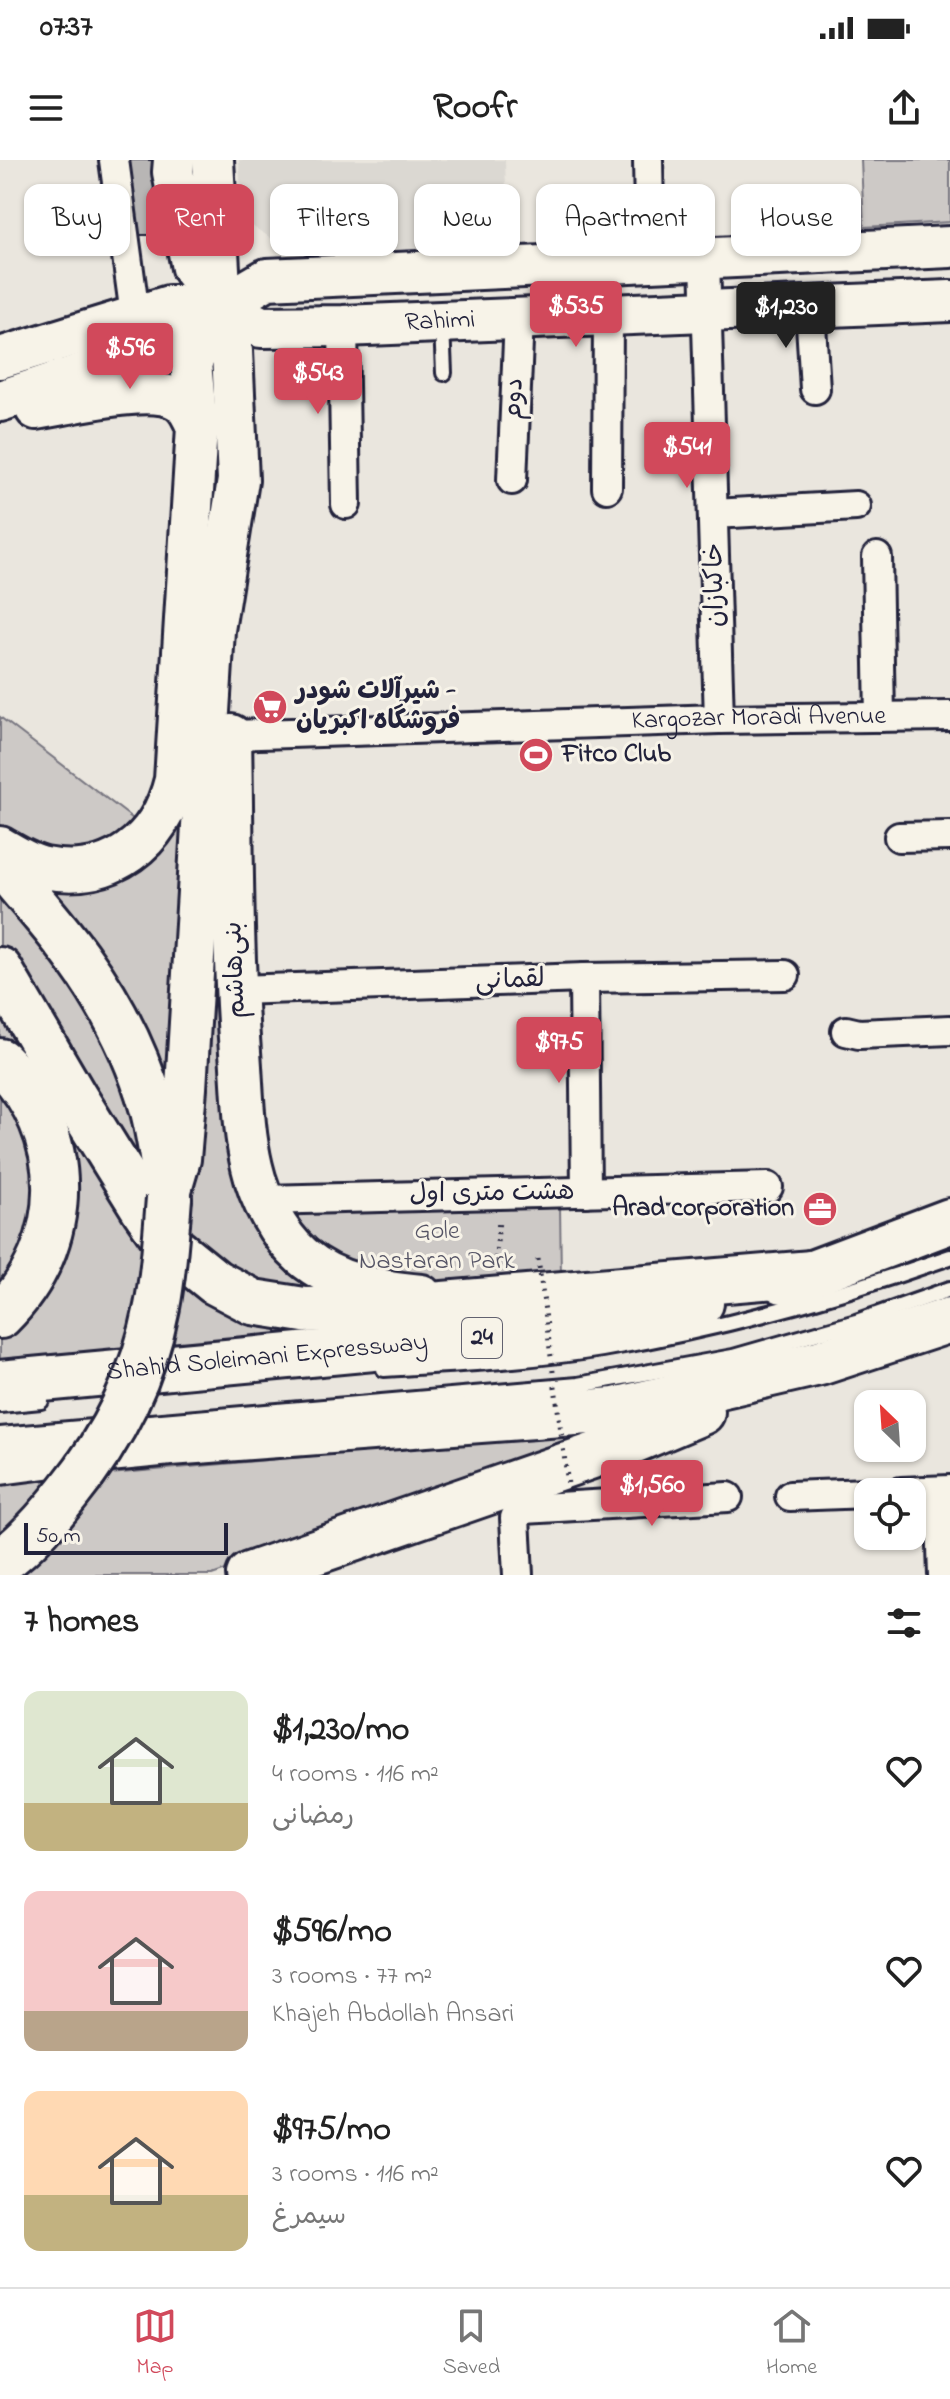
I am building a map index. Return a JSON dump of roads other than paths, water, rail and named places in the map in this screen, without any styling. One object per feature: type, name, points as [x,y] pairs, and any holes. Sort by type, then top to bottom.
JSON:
[{"type":"highway","points":[[0,862],[79,958],[126,1040],[152,1107],[169,1198],[157,1308],[146,1353],[130,1394],[112,1430],[82,1475],[47,1519],[0,1562]]},
{"type":"highway","points":[[0,970],[168,1244],[215,1282],[253,1302],[304,1310],[395,1308],[489,1281],[812,1273]]},
{"type":"highway","points":[[0,1061],[36,1107],[53,1155],[55,1178],[54,1207],[41,1261],[31,1280],[0,1316]]},
{"type":"highway","name":"Shahid Soleimani Expressway","points":[[0,1383],[567,1330],[627,1321],[812,1273],[950,1221]]},
{"type":"highway","points":[[267,1572],[621,1446],[819,1363],[950,1320]]},
{"type":"highway","points":[[0,1462],[156,1445],[615,1410],[819,1363]]},
{"type":"main road","points":[[174,160],[173,172],[192,268],[221,306]]},
{"type":"main road","points":[[169,1198],[180,1159],[186,1088],[214,630],[238,480],[232,351],[221,306],[213,160]]},
{"type":"main road","points":[[0,401],[169,345],[221,306],[267,279],[950,247]]},
{"type":"main road","name":"Rahimi","points":[[221,306],[261,327],[950,301]]},
{"type":"main road","points":[[0,358],[169,306],[221,306]]},
{"type":"main road","points":[[0,847],[42,868],[71,872],[97,868],[137,847],[164,814],[175,780],[197,427],[191,363],[221,306]]},
{"type":"main road","points":[[0,415],[144,392],[167,395],[182,402],[197,427]]},
{"type":"main road","name":"بنی‌هاشم","points":[[238,480],[231,735],[235,990],[247,1138],[253,1170],[279,1230],[300,1255],[328,1275],[346,1282],[398,1292],[489,1281]]},
{"type":"street","points":[[114,160],[135,315]]},
{"type":"street","points":[[648,160],[650,263]]},
{"type":"street","name":"خاکبازان","points":[[705,260],[719,719]]},
{"type":"street","points":[[810,308],[815,389]]},
{"type":"street","points":[[607,488],[608,316]]},
{"type":"street","name":"دوم","points":[[512,480],[519,318]]},
{"type":"street","points":[[343,326],[346,504]]},
{"type":"street","points":[[714,514],[856,506]]},
{"type":"street","points":[[877,557],[880,717]]},
{"type":"street","name":"Kargozar Moradi Avenue","points":[[231,735],[719,719],[950,716]]},
{"type":"street","points":[[899,837],[950,836]]},
{"type":"street","name":"لقمانی","points":[[235,990],[584,978],[785,975]]},
{"type":"street","points":[[584,978],[586,1192]]},
{"type":"street","points":[[846,1031],[859,1034],[950,1030]]},
{"type":"street","name":"هشت متری اول","points":[[264,1200],[768,1187]]},
{"type":"street","points":[[943,1575],[945,1490]]},
{"type":"street","points":[[790,1496],[854,1494]]},
{"type":"street","points":[[518,1575],[515,1518],[524,1509],[728,1497]]},
{"type":"lane","points":[[442,321],[444,373]]},
{"type":"lane","points":[[366,1370],[530,1358],[602,1349],[726,1325],[894,1277],[950,1257]]},
{"type":"lane","points":[[0,1435],[578,1385],[733,1357],[856,1322],[950,1289]]},
{"type":"lane","points":[[105,1395],[151,1391]]},
{"type":"lane","points":[[0,1405],[54,1400]]},
{"type":"place","name":"شیرآلات شودر - فروشگاه اکبریان","points":[[270,707]]},
{"type":"place","name":"Fitco Club","points":[[536,755]]},
{"type":"place","name":"Arad corporation","points":[[820,1209]]},
{"type":"park label","name":"Gole Nastaran Park","points":[[437,1247]]}]
